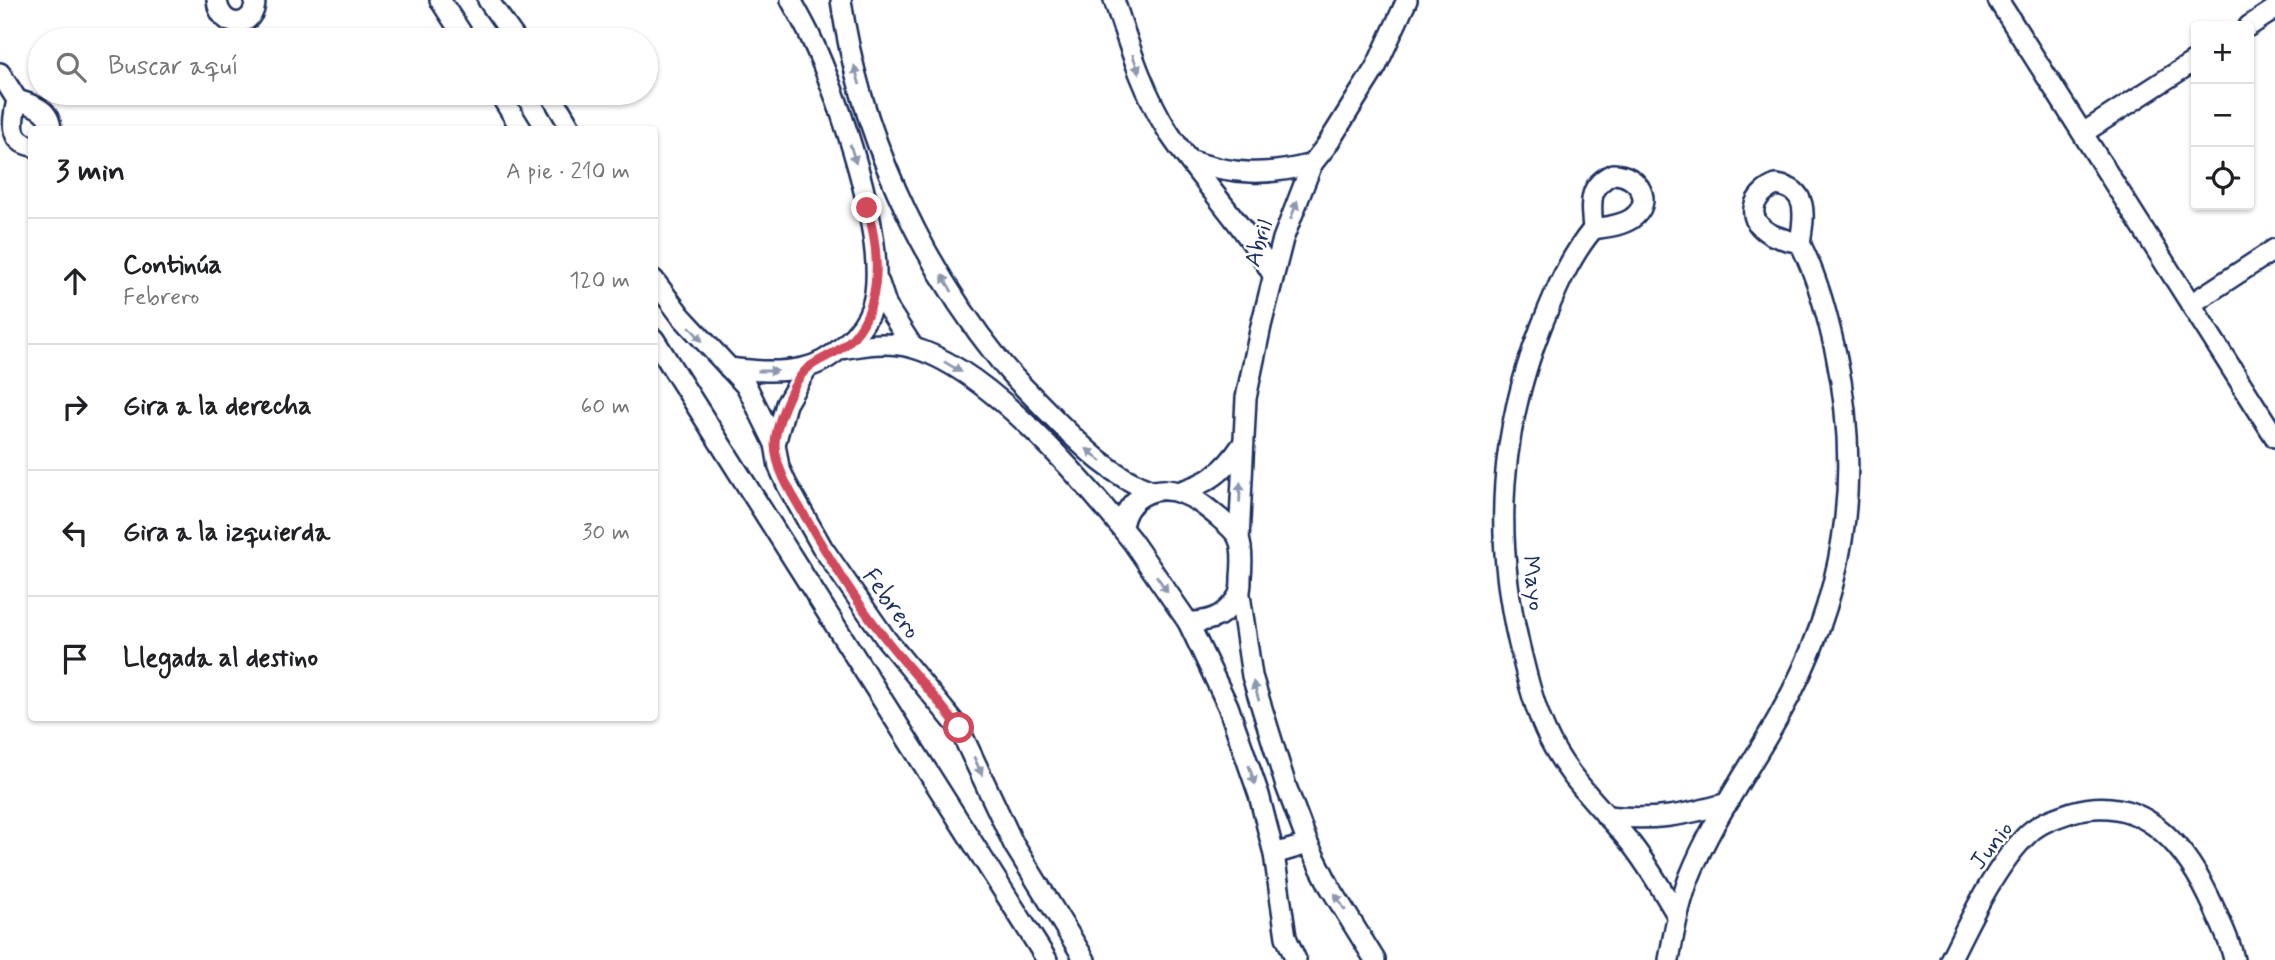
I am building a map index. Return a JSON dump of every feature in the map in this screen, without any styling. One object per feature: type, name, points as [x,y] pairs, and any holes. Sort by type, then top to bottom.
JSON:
[{"type":"street","points":[[217,0],[222,17],[237,23],[253,14],[255,0]]},
{"type":"street","points":[[440,0],[458,28]]},
{"type":"street","points":[[488,0],[508,28]]},
{"type":"street","points":[[729,368],[753,371],[807,368],[841,349],[862,326],[872,306],[876,275],[873,239],[854,156],[830,84],[811,37],[791,0]]},
{"type":"street","points":[[841,0],[859,84],[899,195],[959,305],[1000,362],[1071,436],[1114,471],[1136,485],[1152,491],[1178,492],[1199,486],[1221,472],[1242,445]]},
{"type":"street","points":[[1114,0],[1156,111],[1273,275]]},
{"type":"street","name":"Abril","points":[[1239,540],[1242,445],[1251,369],[1283,239],[1312,164],[1339,128],[1376,67],[1407,0]]},
{"type":"street","points":[[1998,0],[2275,437]]},
{"type":"street","points":[[2254,23],[2275,9]]},
{"type":"street","points":[[2083,133],[2191,63]]},
{"type":"street","points":[[0,73],[17,100],[28,104]]},
{"type":"street","points":[[17,100],[13,132],[28,145]]},
{"type":"street","points":[[31,105],[47,114],[50,126]]},
{"type":"street","points":[[506,105],[520,126]]},
{"type":"street","points":[[557,105],[570,126]]},
{"type":"street","points":[[1189,160],[1218,170],[1250,173],[1292,170],[1312,164]]},
{"type":"street","points":[[867,208],[887,196],[899,195]]},
{"type":"street","name":"Mayo","points":[[1593,229],[1579,246],[1553,297],[1519,393],[1507,454],[1504,530],[1507,577],[1512,615],[1534,699],[1546,731],[1575,781],[1645,862],[1677,915]]},
{"type":"street","points":[[1669,960],[1677,915],[1689,878],[1709,836],[1780,715],[1806,664],[1837,573],[1844,529],[1848,464],[1845,404],[1823,299],[1800,243]]},
{"type":"street","points":[[2191,304],[2275,249]]},
{"type":"street","points":[[876,275],[887,307],[913,347]]},
{"type":"street","name":"Febrero","points":[[658,285],[681,316],[747,387],[775,444],[779,467],[787,485],[822,547],[886,639],[959,728],[1014,845],[1085,960]]},
{"type":"street","points":[[841,349],[872,344],[913,347],[983,386],[1077,475],[1122,528],[1188,622],[1232,718],[1259,795],[1274,854],[1286,937],[1296,960]]},
{"type":"street","points":[[658,345],[1047,960]]},
{"type":"street","points":[[983,386],[997,372],[1000,362]]},
{"type":"street","points":[[775,444],[786,404],[807,368]]},
{"type":"street","points":[[1122,528],[1123,514],[1133,502],[1152,491]]},
{"type":"street","points":[[1178,492],[1202,503],[1228,526],[1239,540],[1242,566],[1240,595],[1252,676],[1270,738],[1308,844],[1330,887],[1375,960]]},
{"type":"street","points":[[1188,622],[1204,622],[1226,613],[1240,595]]},
{"type":"street","points":[[1606,816],[1656,819],[1687,815],[1728,803]]},
{"type":"street","name":"Junio","points":[[1950,960],[1984,892],[2030,832],[2062,815],[2086,808],[2109,808],[2132,813],[2150,822],[2189,860],[2204,886],[2234,960]]},
{"type":"street","points":[[1274,854],[1308,844]]},
{"type":"street","points":[[1276,960],[1286,937]]},
{"type":"route","points":[[867,208],[876,275],[872,306],[862,326],[841,349],[807,368],[792,390],[780,421],[775,444],[779,467],[822,547],[886,639],[959,728]]}]
